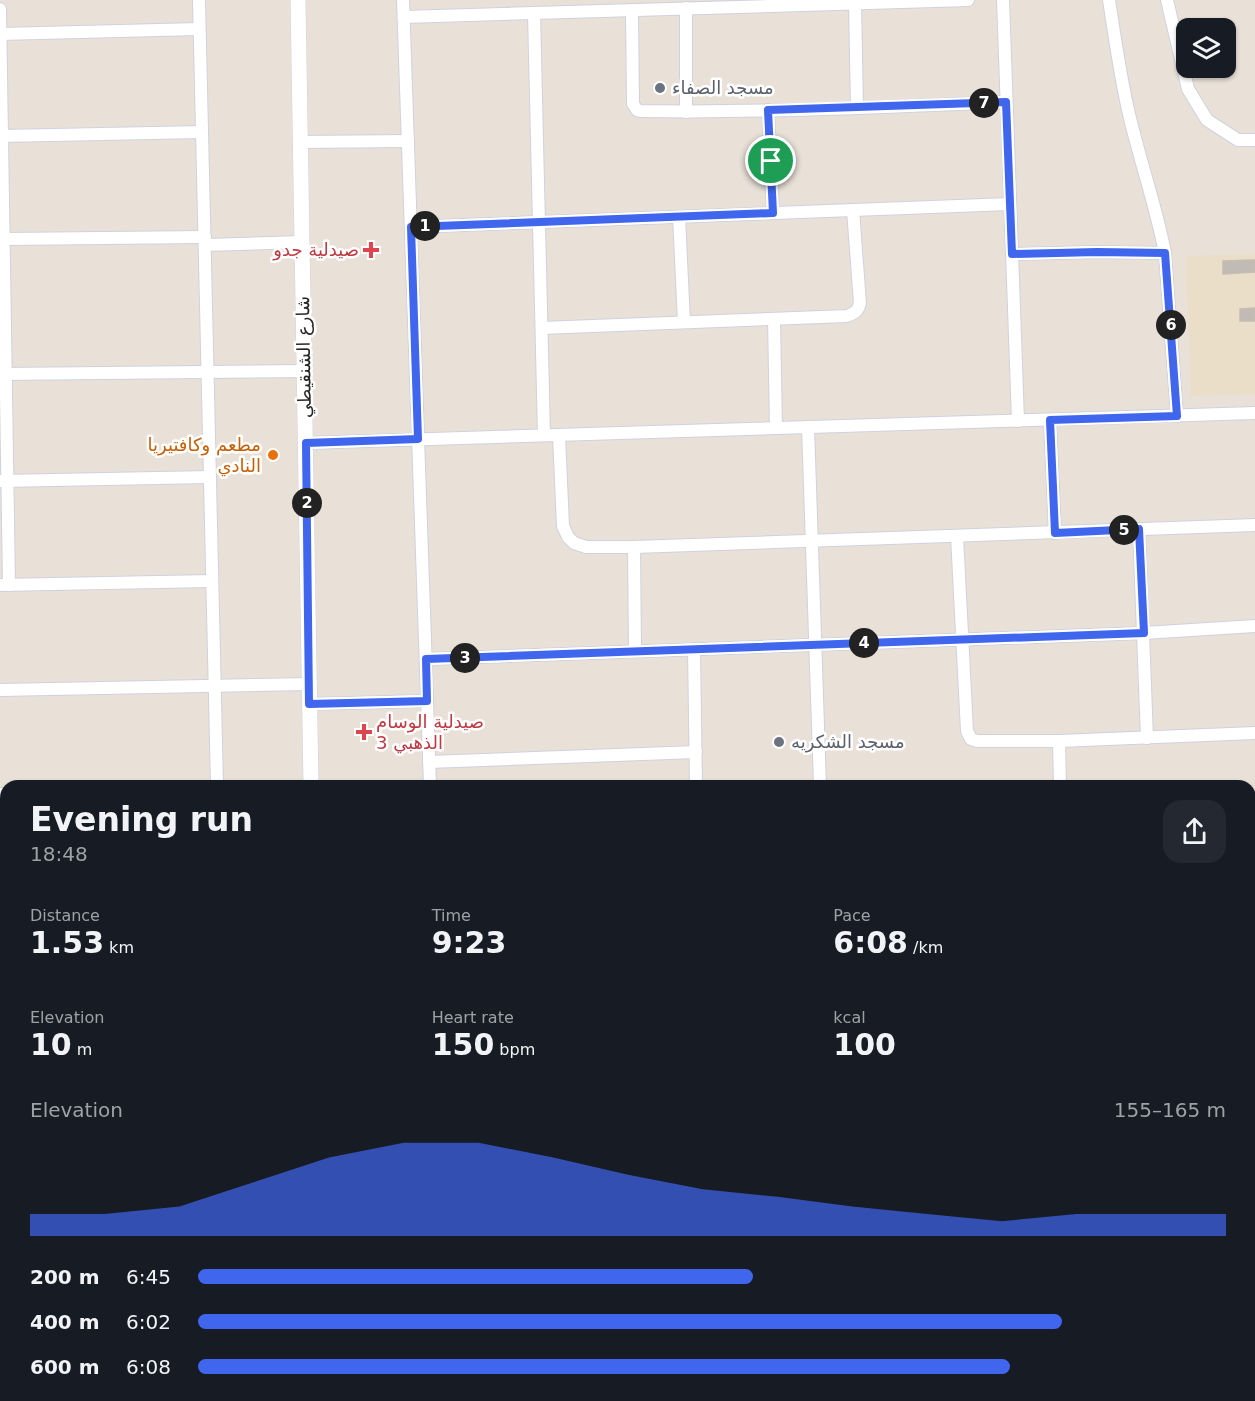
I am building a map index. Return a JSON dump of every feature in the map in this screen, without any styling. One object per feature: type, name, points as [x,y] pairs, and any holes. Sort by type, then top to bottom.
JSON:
[{"type":"street","points":[[199,0],[217,780]]},
{"type":"street","name":"شارع الشنقيطي","points":[[298,0],[311,780]]},
{"type":"street","points":[[403,0],[430,780]]},
{"type":"street","points":[[404,17],[534,13],[547,6],[632,10],[800,2],[968,0]]},
{"type":"street","points":[[1003,0],[1018,421]]},
{"type":"street","points":[[1109,0],[1127,106],[1165,253],[1177,416]]},
{"type":"street","points":[[1167,0],[1188,89],[1207,120],[1238,140],[1255,140]]},
{"type":"street","points":[[855,3],[856,108]]},
{"type":"street","points":[[686,8],[686,112]]},
{"type":"street","points":[[0,9],[4,240],[2,263],[5,585],[212,581]]},
{"type":"street","points":[[632,10],[634,108],[640,111],[856,108],[1006,102]]},
{"type":"street","points":[[534,13],[544,435]]},
{"type":"street","points":[[0,34],[199,29]]},
{"type":"street","points":[[768,110],[773,213]]},
{"type":"street","points":[[2,136],[202,132]]},
{"type":"street","points":[[301,142],[408,141]]},
{"type":"street","points":[[411,227],[1010,204]]},
{"type":"street","points":[[542,328],[847,316],[858,310],[860,303],[853,210]]},
{"type":"street","points":[[679,217],[684,322]]},
{"type":"street","points":[[4,240],[302,242]]},
{"type":"street","points":[[1012,254],[1165,253]]},
{"type":"street","points":[[774,319],[776,428]]},
{"type":"street","points":[[3,374],[304,371]]},
{"type":"street","points":[[306,443],[1255,413]]},
{"type":"street","points":[[1050,420],[1055,533]]},
{"type":"street","points":[[808,427],[820,780]]},
{"type":"street","points":[[559,435],[563,526],[574,543],[586,547],[812,542],[1255,525]]},
{"type":"street","points":[[4,481],[210,477]]},
{"type":"street","points":[[1139,529],[1147,738]]},
{"type":"street","points":[[957,536],[967,731],[971,739],[978,741],[1059,741],[1255,733]]},
{"type":"street","points":[[634,547],[635,650]]},
{"type":"street","points":[[426,659],[1144,633],[1255,626]]},
{"type":"street","points":[[694,649],[696,780]]},
{"type":"street","points":[[0,690],[309,684]]},
{"type":"street","points":[[309,704],[427,701]]},
{"type":"street","points":[[1059,741],[1060,780]]},
{"type":"street","points":[[429,762],[696,752]]},
{"type":"shaded area","points":[[1255,254],[1255,394],[1191,396],[1186,256]]},
{"type":"building","points":[[1255,260],[1255,272],[1223,274],[1223,261]]},
{"type":"building","points":[[1255,308],[1255,321],[1240,321],[1240,309]]},
{"type":"place","name":"مسجد الصفاء","points":[[660,88]]},
{"type":"place","name":"صيدلية جدو","points":[[371,250]]},
{"type":"place","name":"مطعم وكافتيريا النادي","points":[[273,455]]},
{"type":"place","name":"صيدلية الوسام الذهبي 3","points":[[364,732]]},
{"type":"place","name":"مسجد الشكريه","points":[[779,742]]},
{"type":"route","points":[[1006,102],[1012,254],[1165,253],[1177,416],[1050,420],[1055,533],[1139,529],[1144,633],[426,659],[427,701],[309,704],[306,443],[418,439],[411,227],[773,213],[771,161],[768,110],[1006,102]]}]
